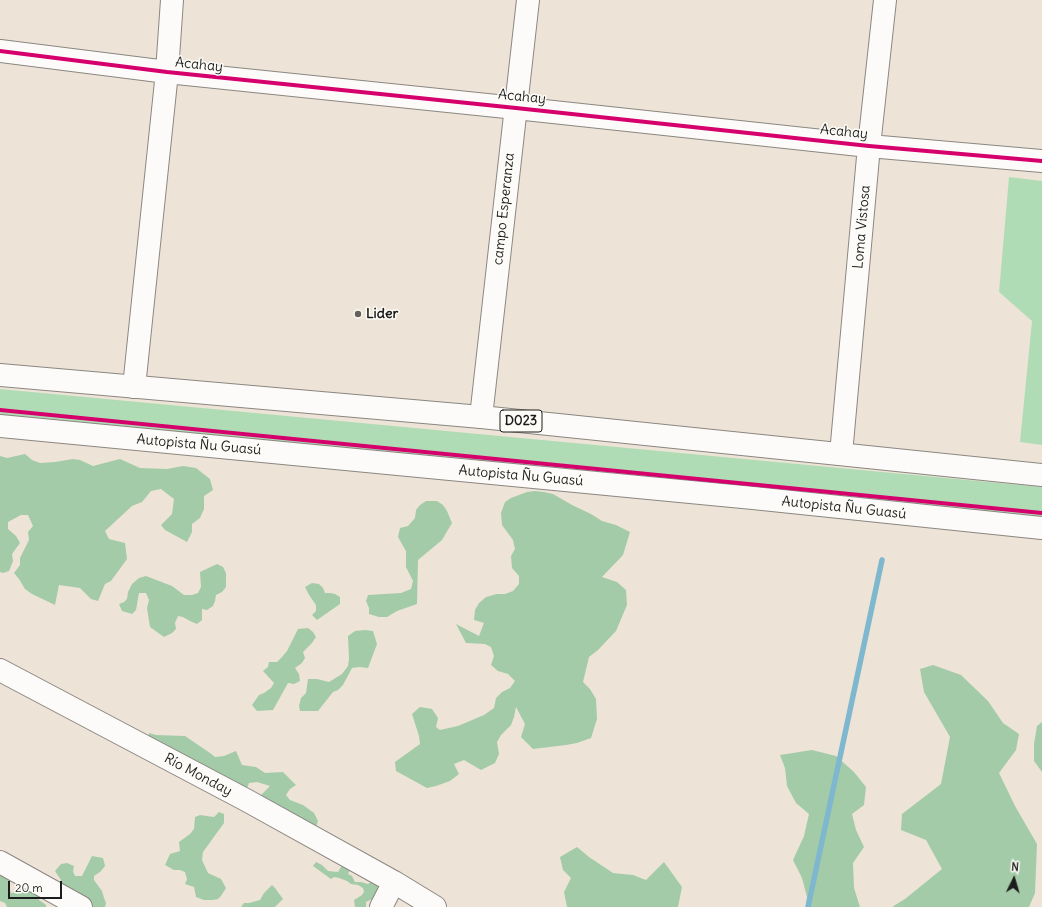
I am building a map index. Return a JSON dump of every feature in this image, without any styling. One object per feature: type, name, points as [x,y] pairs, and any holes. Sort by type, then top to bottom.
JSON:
[{"type":"main road","points":[[134,387],[167,72],[172,0]]},
{"type":"main road","name":"campo Esperanza","points":[[481,417],[528,0]]},
{"type":"main road","name":"Loma Vistosa","points":[[840,454],[869,146],[885,0]]},
{"type":"main road","name":"Acahay","points":[[0,51],[167,72],[869,146],[1042,161]]},
{"type":"main road","name":"D023","points":[[0,375],[481,417],[1042,475]]},
{"type":"main road","name":"Autopista Ñu Guasú","points":[[0,426],[752,498],[1042,528]]},
{"type":"main road","name":"Río Monday","points":[[0,670],[246,800],[394,882],[435,907]]},
{"type":"main road","points":[[0,862],[82,907]]},
{"type":"main road","points":[[381,907],[394,882]]},
{"type":"green space","points":[[1009,177],[1042,181],[1042,445],[1020,442],[1032,321],[999,292]]},
{"type":"green space","points":[[0,389],[1042,487],[1042,520],[0,416]]},
{"type":"green space","points":[[25,454],[32,460],[40,463],[73,459],[80,460],[93,466],[120,459],[140,468],[167,469],[183,466],[196,468],[210,479],[213,490],[204,496],[204,509],[200,518],[192,524],[192,532],[187,542],[165,530],[161,525],[172,514],[174,499],[161,489],[151,491],[142,502],[132,506],[105,531],[109,539],[125,543],[127,559],[111,581],[105,584],[98,601],[91,599],[80,588],[59,585],[55,605],[25,589],[14,573],[20,565],[20,558],[29,540],[28,532],[33,526],[28,515],[21,515],[8,522],[8,529],[16,536],[20,543],[12,554],[13,561],[9,571],[3,573],[0,572],[0,456],[7,458]]},
{"type":"green space","points":[[535,491],[553,494],[602,521],[616,525],[630,532],[623,555],[602,577],[617,582],[626,590],[627,605],[616,631],[598,650],[589,657],[583,682],[590,689],[596,699],[597,719],[591,738],[577,743],[533,749],[521,737],[525,724],[516,707],[511,725],[501,735],[497,742],[499,754],[495,763],[481,770],[464,760],[454,764],[459,774],[450,781],[427,788],[396,771],[395,762],[420,744],[412,714],[420,707],[432,709],[438,718],[436,727],[440,730],[458,726],[484,715],[494,708],[496,698],[502,692],[510,688],[515,681],[508,674],[498,671],[491,665],[494,656],[491,647],[485,644],[466,643],[456,624],[479,636],[484,623],[474,620],[475,610],[479,603],[486,597],[513,591],[519,584],[519,576],[512,568],[511,556],[515,549],[513,540],[502,525],[501,513],[505,502],[511,498],[527,492]]},
{"type":"green space","points":[[426,501],[437,501],[443,505],[452,523],[442,540],[418,560],[417,604],[397,611],[387,617],[379,617],[369,614],[369,608],[366,601],[368,595],[401,593],[411,589],[413,581],[406,567],[406,551],[398,537],[400,528],[408,526],[415,518],[416,510]]},
{"type":"green space","points":[[217,564],[223,567],[226,573],[226,587],[222,592],[216,595],[213,606],[207,610],[202,609],[202,620],[197,624],[178,616],[175,623],[176,629],[164,637],[150,627],[147,608],[149,600],[146,593],[139,593],[136,610],[132,614],[122,611],[119,604],[127,599],[128,592],[132,584],[139,578],[146,576],[172,586],[184,595],[192,595],[198,593],[201,587],[200,572]]},
{"type":"green space","points":[[312,583],[319,584],[325,593],[335,594],[340,597],[340,604],[317,620],[312,615],[316,611],[316,605],[305,587]]},
{"type":"green space","points":[[308,628],[316,637],[303,652],[305,658],[302,663],[295,668],[299,674],[300,681],[294,684],[288,683],[273,710],[257,711],[252,705],[259,695],[271,688],[274,683],[263,671],[268,667],[269,662],[277,662],[287,651],[298,629]]},
{"type":"green space","points":[[355,631],[373,631],[377,644],[368,668],[352,668],[343,685],[338,690],[333,692],[318,711],[300,711],[299,706],[301,698],[306,693],[308,679],[317,679],[329,682],[342,674],[348,666],[348,636]]},
{"type":"green space","points":[[933,665],[961,675],[988,701],[1003,723],[1019,734],[1016,750],[999,773],[1015,806],[1037,844],[1035,893],[1029,907],[892,907],[905,899],[942,869],[926,840],[901,830],[902,814],[941,784],[950,737],[924,692],[920,669]]},
{"type":"green space","points":[[1042,722],[1042,772],[1034,761],[1034,744],[1037,726]]},
{"type":"green space","points":[[149,733],[156,735],[185,736],[215,757],[224,756],[236,751],[242,765],[256,767],[265,773],[283,772],[296,785],[290,789],[286,795],[290,800],[303,805],[314,813],[318,821],[315,830],[258,798],[270,786],[257,782],[249,783],[246,791],[148,739]]},
{"type":"green space","points":[[812,750],[836,756],[854,772],[866,787],[864,805],[852,814],[856,830],[864,847],[853,863],[854,888],[860,907],[806,907],[807,897],[802,878],[793,860],[804,836],[809,814],[796,803],[787,786],[785,768],[780,755]]},
{"type":"green space","points":[[219,812],[224,814],[224,823],[203,852],[202,860],[208,873],[221,879],[226,888],[218,899],[204,900],[196,897],[194,887],[185,884],[187,879],[185,872],[174,870],[165,865],[170,854],[180,851],[179,842],[194,829],[195,817],[200,815],[214,817]]},
{"type":"green space","points":[[577,847],[613,873],[633,875],[646,880],[664,862],[682,887],[678,907],[567,907],[564,892],[571,878],[563,870],[560,857]]},
{"type":"green space","points":[[92,856],[103,858],[105,866],[94,876],[94,880],[102,891],[106,903],[105,907],[67,907],[59,889],[61,880],[55,871],[61,864],[67,863],[74,866],[73,871],[75,876],[82,876]]},
{"type":"green space","points":[[0,862],[12,873],[8,885],[11,893],[17,892],[22,886],[46,899],[38,899],[46,905],[46,907],[7,907],[5,903],[0,901]]},
{"type":"green space","points":[[316,862],[328,871],[338,872],[345,863],[352,866],[348,874],[352,876],[355,882],[368,884],[375,879],[379,890],[377,894],[375,894],[374,898],[366,902],[366,907],[355,907],[354,900],[362,895],[364,892],[363,888],[339,878],[334,877],[331,879],[313,866]]},
{"type":"green space","points":[[272,885],[283,899],[275,907],[241,907],[244,903],[260,900],[264,893]]},
{"type":"waterway","points":[[808,907],[882,560]]},
{"type":"cycle path","points":[[0,51],[167,72],[869,146],[1042,161]]},
{"type":"cycle path","points":[[0,410],[1042,513]]},
{"type":"place","name":"Lider","points":[[358,314]]}]
